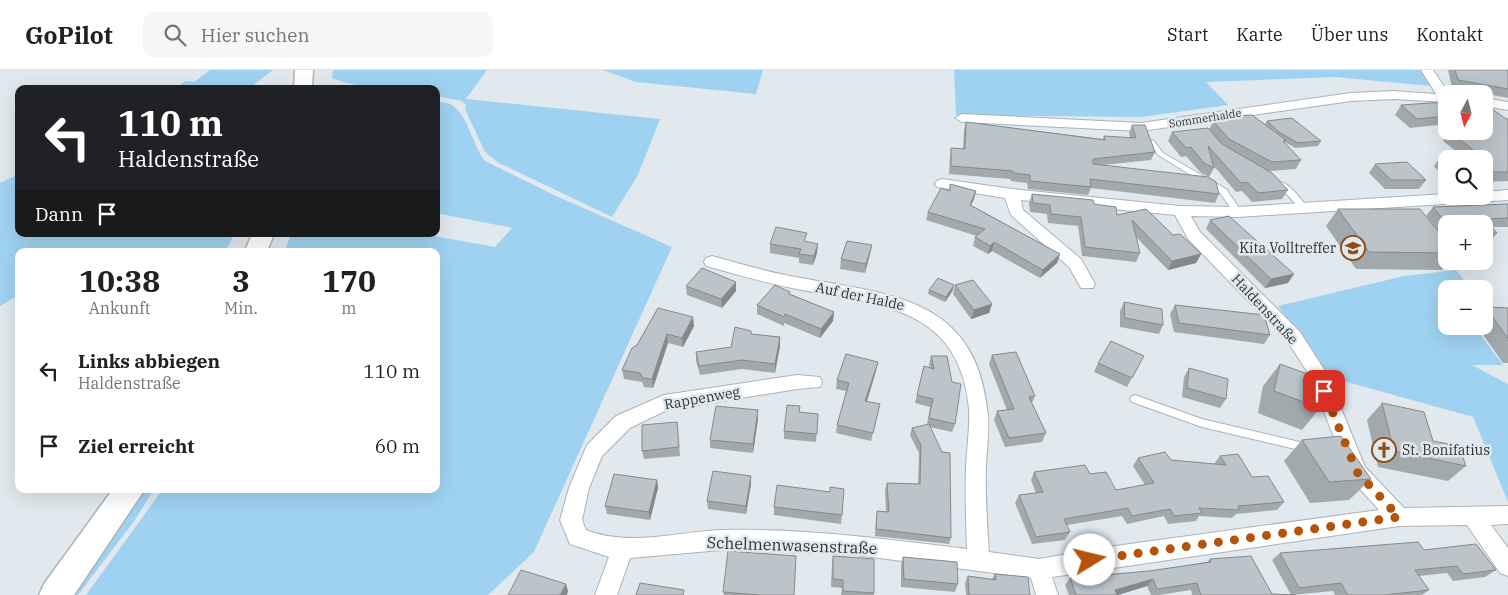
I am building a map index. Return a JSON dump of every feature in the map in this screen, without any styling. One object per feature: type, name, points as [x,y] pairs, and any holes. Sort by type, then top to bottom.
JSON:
[{"type":"street","points":[[303,85],[304,70]]},
{"type":"street","points":[[1427,70],[1438,86]]},
{"type":"street","name":"Sommerhalde","points":[[962,118],[1141,127],[1249,116],[1351,97],[1394,95],[1438,97]]},
{"type":"street","points":[[1493,104],[1508,106]]},
{"type":"street","points":[[942,184],[1012,194],[1180,211],[1238,212],[1305,209],[1508,195]]},
{"type":"street","points":[[1012,194],[1016,212],[1074,263],[1087,284]]},
{"type":"street","name":"Haldenstraße","points":[[1180,211],[1194,235],[1294,337],[1318,374],[1347,457],[1357,472],[1399,517]]},
{"type":"street","name":"Auf der Halde","points":[[712,262],[799,284],[870,295],[898,302],[924,312],[951,335],[964,355],[978,402],[975,484],[978,560]]},
{"type":"street","name":"Rappenweg","points":[[623,549],[601,546],[578,536],[571,520],[579,488],[594,451],[623,422],[664,403],[797,382],[813,382]]},
{"type":"street","points":[[55,595],[127,493]]},
{"type":"street","points":[[1472,515],[1508,566]]},
{"type":"street","name":"Schelmenwasenstraße","points":[[623,549],[722,540],[849,544],[1039,569],[1108,557],[1399,517],[1508,515]]},
{"type":"street","points":[[606,595],[623,549]]},
{"type":"street","points":[[1039,569],[1047,595]]},
{"type":"lane","points":[[1152,142],[1160,154],[1223,191],[1238,212]]},
{"type":"lane","points":[[1269,178],[1285,187],[1305,209]]},
{"type":"lane","points":[[1135,399],[1202,422],[1314,450]]},
{"type":"shaded area","points":[[210,70],[273,70],[253,85],[180,85],[185,81],[194,82]]},
{"type":"shaded area","points":[[333,70],[487,70],[466,99],[660,119],[638,175],[612,217],[499,163],[485,152],[465,109],[466,105],[462,101],[440,97],[440,85],[357,85],[332,78]]},
{"type":"shaded area","points":[[603,70],[763,70],[756,94],[636,82]]},
{"type":"shaded area","points":[[954,70],[1422,70],[1431,86],[1335,77],[1206,82],[1228,105],[1142,117],[956,115]]},
{"type":"shaded area","points":[[440,102],[452,105],[462,115],[485,161],[556,196],[672,247],[534,552],[488,595],[86,595],[160,493],[440,493],[440,248],[286,248],[290,237],[440,237],[495,247],[512,228],[440,214]]},
{"type":"shaded area","points":[[15,176],[15,237],[233,237],[227,248],[15,248],[15,297],[0,306],[0,183]]},
{"type":"shaded area","points":[[1456,270],[1464,280],[1438,280],[1438,335],[1481,335],[1503,365],[1472,365],[1508,384],[1508,502],[1473,417],[1329,377],[1278,306],[1404,276]]},
{"type":"shaded area","points":[[139,493],[152,493],[135,520],[78,595],[64,595]]},
{"type":"building","points":[[1455,70],[1508,70],[1508,89],[1458,80]]},
{"type":"building","points":[[1438,103],[1438,117],[1417,119],[1401,105]]},
{"type":"building","points":[[1493,110],[1508,119],[1508,172],[1493,172],[1493,150],[1473,150],[1460,140],[1493,140]]},
{"type":"building","points":[[1252,115],[1286,140],[1283,141],[1301,160],[1272,162],[1229,139],[1213,121],[1235,120],[1231,116]]},
{"type":"building","points":[[1292,118],[1321,141],[1298,143],[1279,132],[1267,121]]},
{"type":"building","points":[[966,122],[1105,140],[1104,136],[1136,138],[1132,125],[1145,125],[1155,152],[1093,159],[1093,164],[1208,177],[1216,182],[1219,194],[1090,179],[1091,187],[1030,181],[1030,175],[1013,173],[1013,171],[951,166],[951,148],[965,149]]},
{"type":"building","points":[[1208,128],[1222,144],[1272,173],[1288,190],[1258,193],[1247,182],[1241,183],[1208,146],[1214,168],[1204,163],[1191,147],[1186,148],[1172,132]]},
{"type":"building","points":[[1407,162],[1426,180],[1391,180],[1375,164]]},
{"type":"building","points":[[950,184],[976,191],[970,205],[1060,254],[1043,270],[994,242],[990,246],[975,237],[985,229],[928,212],[941,188],[950,191]]},
{"type":"building","points":[[1032,194],[1093,200],[1094,204],[1116,207],[1117,215],[1146,209],[1173,235],[1180,234],[1201,254],[1172,261],[1132,220],[1140,253],[1085,247],[1081,217],[1051,214],[1050,205],[1033,203]]},
{"type":"building","points":[[1508,204],[1508,218],[1493,219],[1493,215],[1440,215],[1433,207],[1493,205]]},
{"type":"building","points":[[1338,209],[1420,209],[1438,231],[1438,253],[1369,252]]},
{"type":"building","points":[[1229,216],[1294,274],[1271,279],[1210,220]]},
{"type":"building","points":[[776,227],[807,233],[804,241],[818,244],[814,256],[799,254],[801,249],[770,244]]},
{"type":"building","points":[[847,241],[872,245],[866,264],[841,259]]},
{"type":"building","points":[[702,268],[736,282],[721,299],[686,286]]},
{"type":"building","points":[[938,278],[954,285],[946,297],[929,290]]},
{"type":"building","points":[[973,280],[992,304],[974,310],[955,285]]},
{"type":"building","points":[[775,285],[790,292],[789,294],[834,312],[821,329],[785,314],[784,317],[757,305]]},
{"type":"building","points":[[1124,302],[1162,309],[1163,325],[1125,318]]},
{"type":"building","points":[[1175,305],[1264,315],[1270,335],[1179,323]]},
{"type":"building","points":[[1493,307],[1508,308],[1508,338],[1493,318]]},
{"type":"building","points":[[658,308],[693,317],[682,338],[667,334],[652,379],[643,378],[640,373],[622,370],[632,348],[637,345]]},
{"type":"building","points":[[735,327],[751,331],[751,334],[780,337],[775,364],[742,360],[699,366],[696,352],[731,347]]},
{"type":"building","points":[[1111,341],[1144,356],[1132,378],[1098,363]]},
{"type":"building","points":[[1016,352],[1035,396],[1029,397],[1046,433],[1009,438],[997,411],[1014,409],[992,355]]},
{"type":"building","points":[[846,354],[878,362],[865,401],[880,404],[873,433],[837,425],[849,383],[837,380]]},
{"type":"building","points":[[931,356],[947,356],[952,382],[961,384],[955,424],[929,418],[933,399],[917,395],[924,366],[934,369]]},
{"type":"building","points":[[1280,364],[1324,380],[1320,408],[1274,391]]},
{"type":"building","points":[[1189,368],[1228,379],[1226,399],[1187,388]]},
{"type":"building","points":[[1382,403],[1424,412],[1433,441],[1459,446],[1466,466],[1394,451]]},
{"type":"building","points":[[787,405],[800,406],[799,412],[818,414],[817,434],[784,431]]},
{"type":"building","points":[[716,406],[758,410],[753,444],[710,440]]},
{"type":"building","points":[[677,422],[679,447],[642,451],[642,425]]},
{"type":"building","points":[[929,424],[942,452],[950,453],[951,538],[876,529],[877,511],[889,512],[887,483],[920,484],[921,445],[912,428]]},
{"type":"building","points":[[1341,436],[1371,479],[1329,482],[1302,440]]},
{"type":"building","points":[[1165,452],[1171,460],[1226,465],[1220,456],[1238,454],[1252,477],[1268,476],[1284,502],[1238,506],[1239,510],[1199,508],[1202,513],[1174,516],[1170,509],[1132,516],[1128,508],[1064,519],[1070,532],[1036,537],[1019,495],[1043,492],[1034,472],[1085,465],[1090,474],[1106,472],[1116,490],[1154,483],[1138,458]]},
{"type":"building","points":[[713,471],[751,476],[746,506],[707,501]]},
{"type":"building","points":[[614,474],[657,480],[649,512],[605,506]]},
{"type":"building","points":[[777,485],[830,492],[830,487],[844,489],[842,515],[774,507]]},
{"type":"building","points":[[1418,542],[1424,550],[1476,544],[1496,570],[1463,574],[1457,566],[1415,570],[1429,590],[1384,595],[1348,595],[1341,583],[1299,588],[1280,553]]},
{"type":"building","points":[[728,551],[796,556],[794,595],[723,592]]},
{"type":"building","points":[[833,556],[874,559],[874,593],[843,591],[843,580],[833,579]]},
{"type":"building","points":[[1251,556],[1272,594],[1296,595],[1201,595],[1197,583],[1157,589],[1153,579],[1115,590],[1117,595],[1076,595],[1070,578],[1149,571],[1211,562],[1210,559]]},
{"type":"building","points":[[903,557],[957,562],[958,584],[904,579]]},
{"type":"building","points":[[521,570],[566,584],[560,595],[508,595]]},
{"type":"building","points":[[995,574],[1028,577],[1030,595],[969,595],[968,576],[996,580]]},
{"type":"building","points":[[640,583],[684,590],[683,595],[636,595]]},
{"type":"place","name":"Kita Volltreffer","points":[[1353,248]]},
{"type":"place","name":"St. Bonifatius","points":[[1384,450]]},
{"type":"route","points":[[1090,560],[1399,517],[1357,472],[1324,391]]}]
